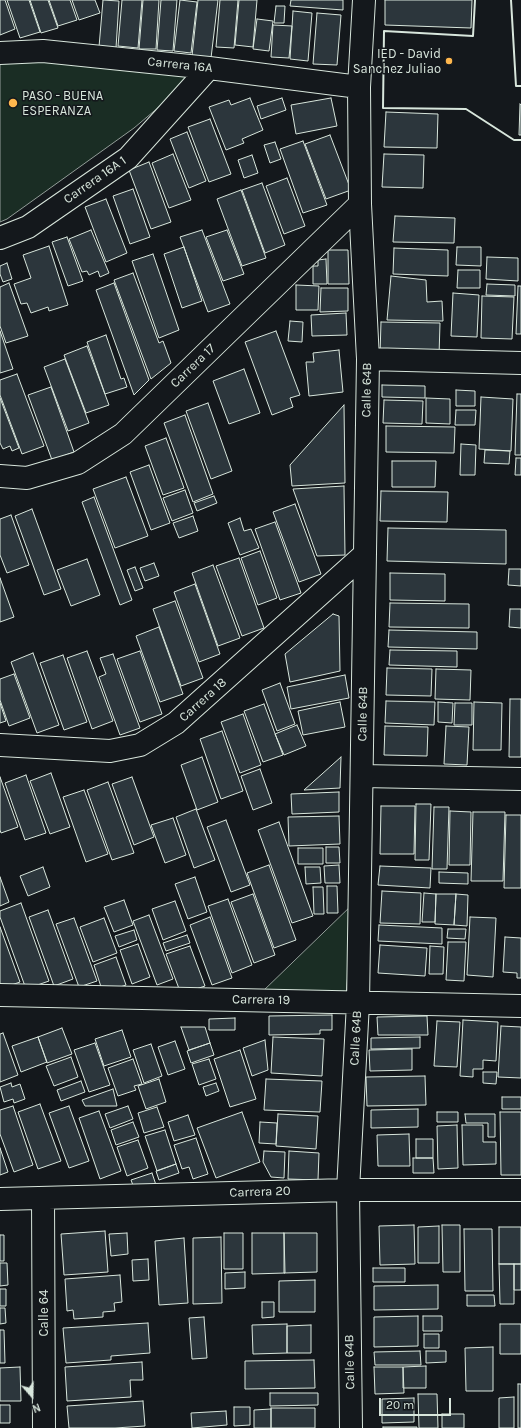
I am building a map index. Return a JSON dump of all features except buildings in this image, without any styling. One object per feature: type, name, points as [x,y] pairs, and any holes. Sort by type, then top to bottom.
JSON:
[{"type":"street","name":"Calle 64B","points":[[351,1428],[348,1190],[358,1003],[368,359],[360,204],[359,87],[364,0]]},
{"type":"street","name":"Carrera 16A","points":[[0,53],[43,51],[209,68],[359,87]]},
{"type":"street","name":"Carrera 16A 1","points":[[0,238],[28,227],[128,158],[209,68]]},
{"type":"street","name":"Carrera 17","points":[[0,476],[27,478],[78,463],[123,434],[360,204]]},
{"type":"street","points":[[368,359],[521,363]]},
{"type":"street","name":"Carrera 18","points":[[0,745],[110,751],[140,745],[176,723],[365,554]]},
{"type":"street","points":[[362,776],[521,779]]},
{"type":"street","name":"Carrera 19","points":[[0,994],[521,1006]]},
{"type":"street","name":"Carrera 20","points":[[0,1199],[348,1190],[521,1190]]},
{"type":"street","name":"Calle 64","points":[[43,1198],[44,1428]]},
{"type":"green space","points":[[49,57],[198,74],[134,128],[7,219],[0,222],[0,61]]},
{"type":"green space","points":[[354,903],[346,996],[262,992]]},
{"type":"wall","points":[[475,0],[473,36],[384,31],[383,108],[466,109],[514,140],[521,140]]},
{"type":"wall","points":[[511,0],[516,86],[521,86]]},
{"type":"place","name":"IED - David Sanchez Juliao","points":[[449,61]]},
{"type":"place","name":"PASO - BUENA ESPERANZA","points":[[13,103]]}]
